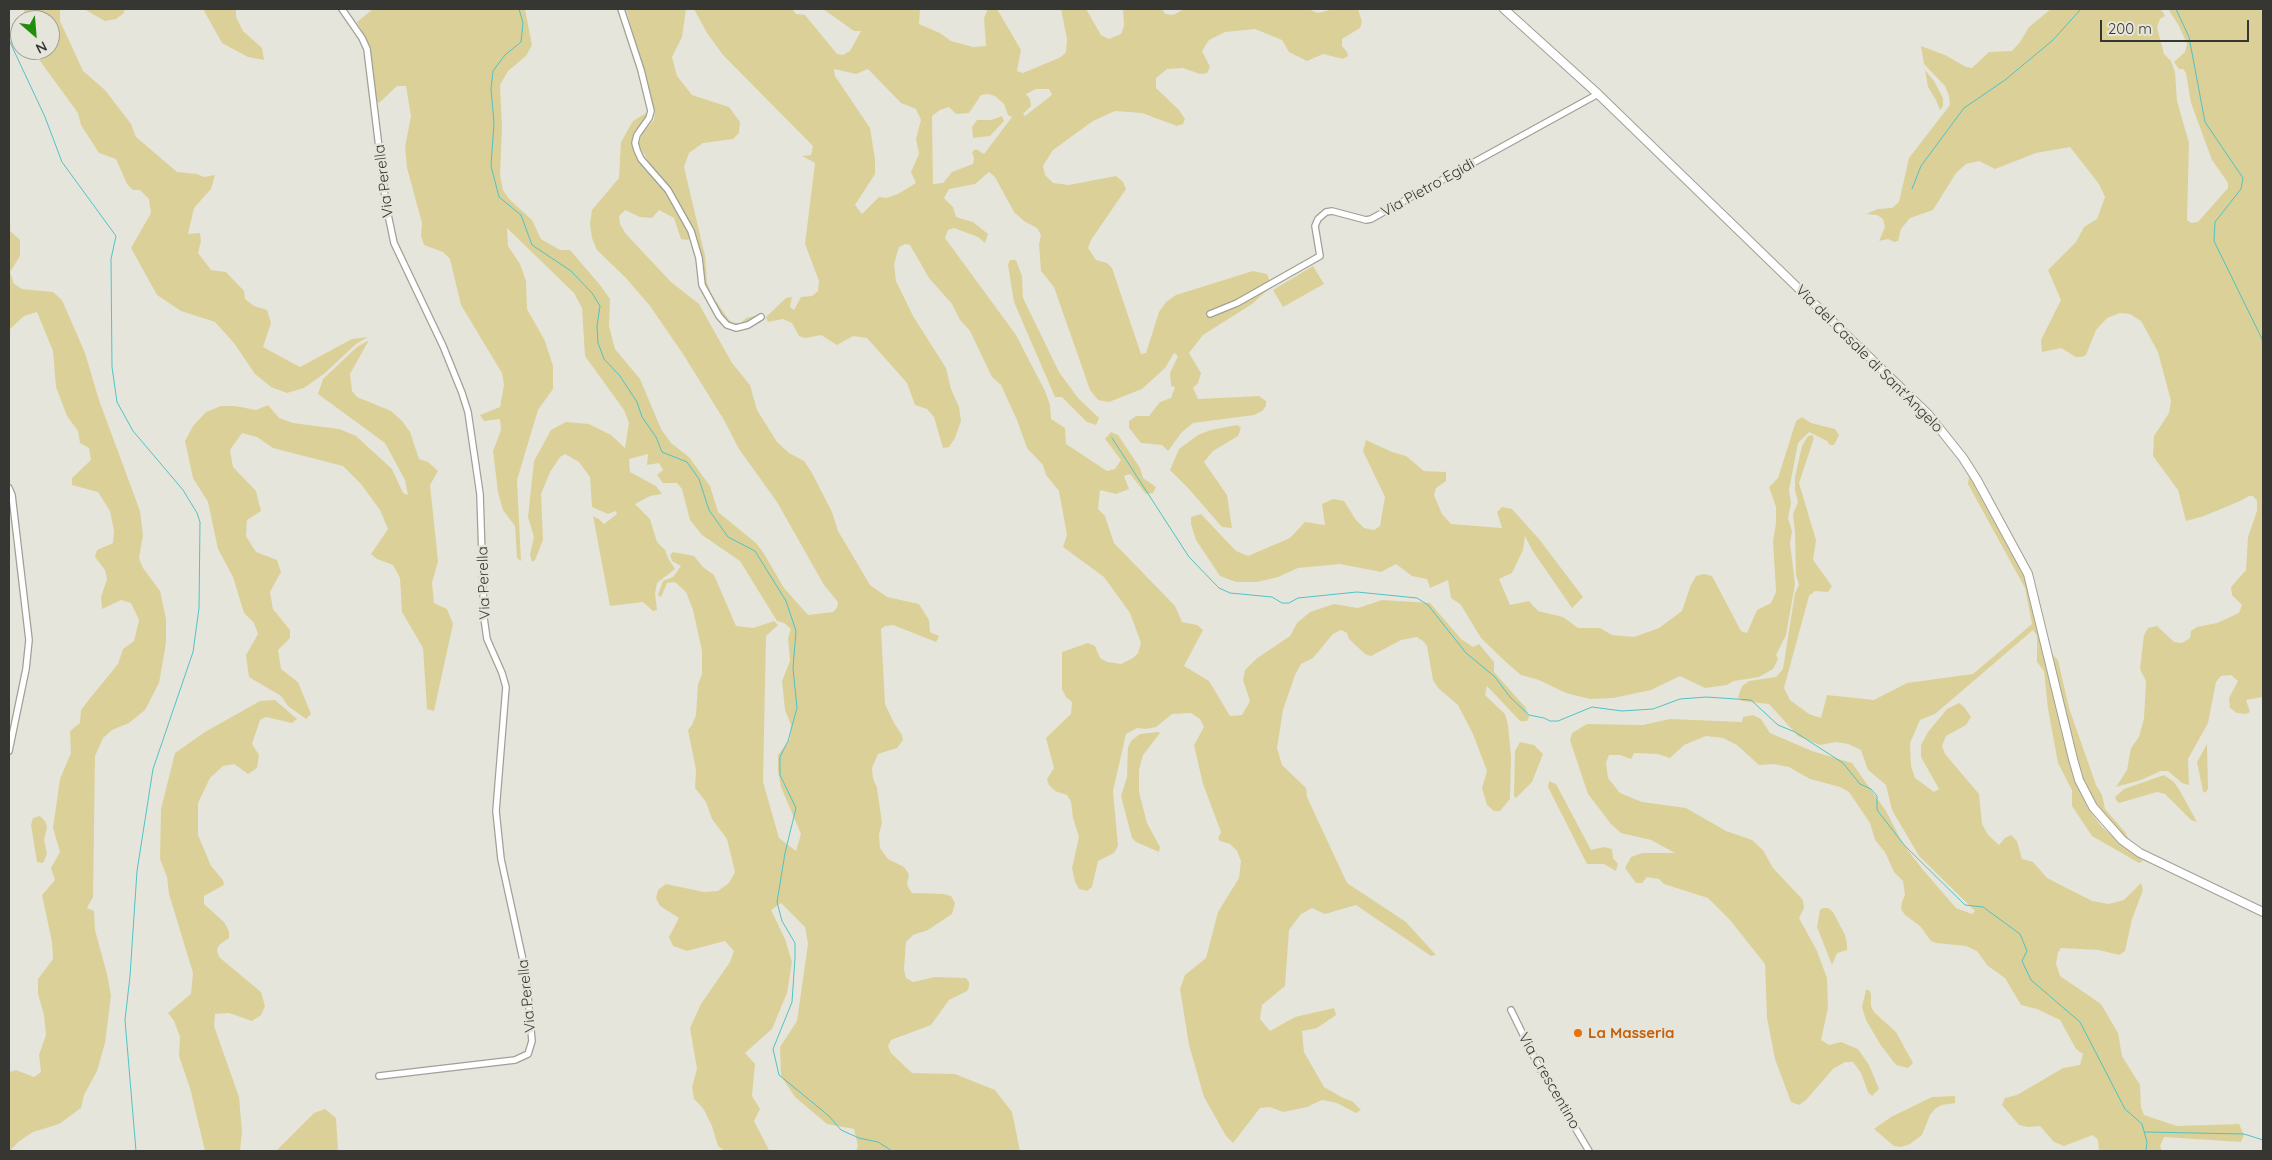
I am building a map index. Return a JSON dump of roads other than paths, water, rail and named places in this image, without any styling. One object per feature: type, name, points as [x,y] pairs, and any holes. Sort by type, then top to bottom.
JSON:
[{"type":"main road","name":"Via del Casale di Sant'Angelo","points":[[1504,9],[1598,94],[1928,414],[1963,458],[2030,578],[2079,780],[2093,807],[2122,840],[2140,853],[2263,912]]},
{"type":"street","name":"Via Perella","points":[[342,9],[362,38],[367,49],[386,205],[394,243],[444,346],[468,412],[480,494],[484,618],[487,638],[506,687],[496,811],[499,845],[524,960],[532,1041],[528,1054],[515,1060],[379,1076]]},
{"type":"street","points":[[621,9],[641,70],[651,111],[649,118],[637,135],[635,143],[637,150],[642,159],[668,190],[691,231],[699,258],[702,285],[721,318],[727,325],[736,328],[750,324],[761,316]]},
{"type":"street","name":"Via Pietro Egidi","points":[[1210,314],[1237,303],[1320,256],[1315,226],[1326,212],[1332,210],[1367,220],[1374,218],[1598,94]]},
{"type":"street","points":[[9,488],[16,523],[29,640],[26,669],[9,750]]},
{"type":"street","name":"Via Crescentino","points":[[1511,1010],[1540,1069],[1589,1151]]},
{"type":"waterway","points":[[519,9],[523,23],[521,42],[505,55],[493,71],[491,89],[494,123],[491,166],[499,197],[521,215],[532,245],[571,271],[592,293],[600,306],[597,326],[598,343],[604,359],[620,376],[637,402],[642,417],[656,437],[662,452],[687,462],[699,479],[709,510],[728,537],[755,551],[786,601],[796,631],[793,668],[797,708],[788,741],[780,757],[780,775],[796,808],[785,853],[777,902],[782,921],[795,943],[795,958],[792,1002],[773,1049],[779,1075],[829,1116],[841,1130],[859,1138],[878,1142],[892,1151]]},
{"type":"waterway","points":[[1912,189],[1921,166],[1964,108],[2005,80],[2053,40],[2081,9]]},
{"type":"waterway","points":[[2176,9],[2189,37],[2205,122],[2243,178],[2241,189],[2215,222],[2214,241],[2263,341]]},
{"type":"waterway","points":[[9,40],[45,117],[62,162],[116,236],[111,259],[112,367],[117,402],[133,431],[183,490],[197,513],[200,522],[199,608],[193,652],[153,769],[137,871],[125,1020],[136,1151]]},
{"type":"waterway","points":[[1112,438],[1189,557],[1219,588],[1230,593],[1272,597],[1282,603],[1289,603],[1298,598],[1357,592],[1417,598],[1428,605],[1466,653],[1495,677],[1510,697],[1529,715],[1550,721],[1558,721],[1592,707],[1622,711],[1653,709],[1680,699],[1706,697],[1751,700],[1778,725],[1795,732],[1843,763],[1860,784],[1871,789],[1877,796],[1877,810],[1905,846],[1965,905],[1983,907],[2020,934],[2027,951],[2022,961],[2031,980],[2080,1022],[2125,1109],[2142,1124],[2147,1142],[2146,1151]]},
{"type":"waterway","points":[[2145,1132],[2244,1134],[2263,1140]]},
{"type":"place","name":"La Masseria","points":[[1578,1033]]}]
